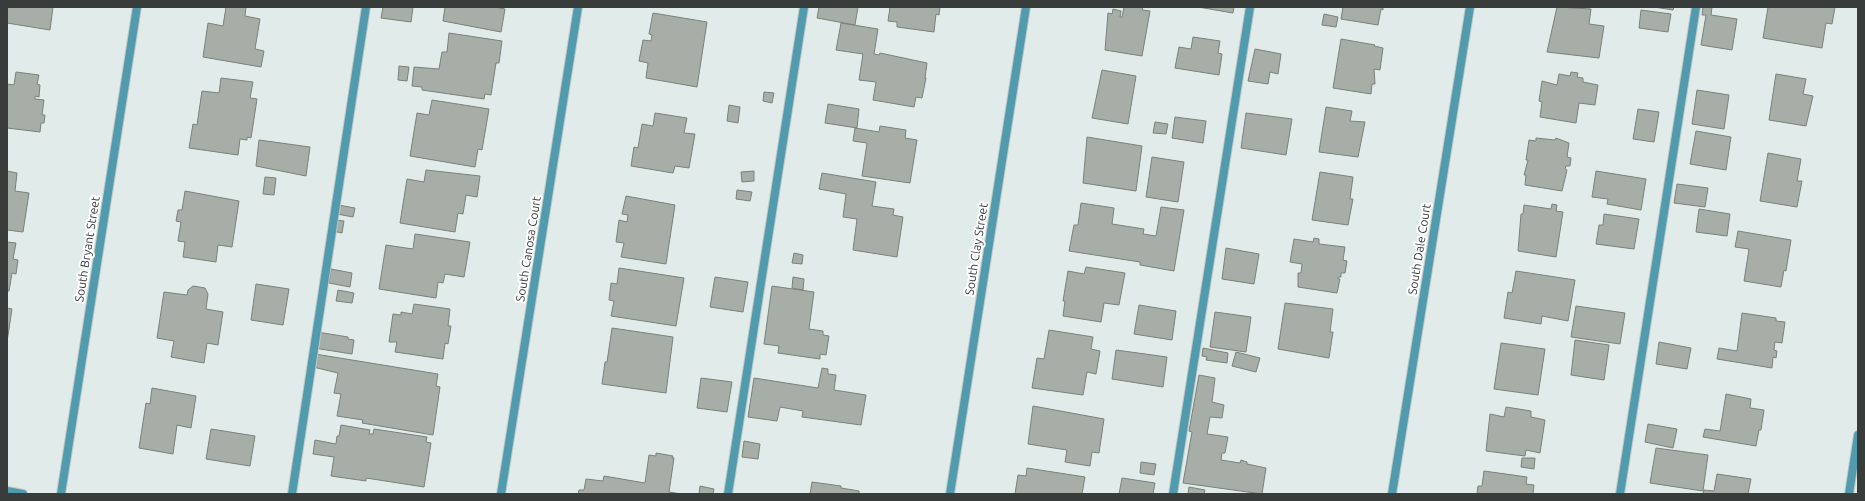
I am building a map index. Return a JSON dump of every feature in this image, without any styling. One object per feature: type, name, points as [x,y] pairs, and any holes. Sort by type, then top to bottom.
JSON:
[{"type":"street","name":"South Bryant Street","points":[[60,494],[137,7]]},
{"type":"street","points":[[292,494],[366,7]]},
{"type":"street","name":"South Canosa Court","points":[[501,494],[578,7]]},
{"type":"street","points":[[728,494],[804,7]]},
{"type":"street","name":"South Clay Street","points":[[950,494],[1026,7]]},
{"type":"street","points":[[1173,494],[1250,7]]},
{"type":"street","name":"South Dale Court","points":[[1392,494],[1470,7]]},
{"type":"street","points":[[1620,494],[1696,7]]},
{"type":"street","points":[[1849,494],[1858,435]]},
{"type":"street","points":[[7,491],[22,494]]},
{"type":"building","points":[[7,7],[53,7],[50,30],[7,23]]},
{"type":"building","points":[[226,7],[246,7],[245,16],[260,19],[255,49],[264,51],[261,67],[203,57],[208,23],[223,26]]},
{"type":"building","points":[[383,7],[413,7],[411,22],[381,18]]},
{"type":"building","points":[[445,7],[495,7],[505,9],[501,32],[443,21]]},
{"type":"building","points":[[819,7],[858,7],[855,25],[817,18]]},
{"type":"building","points":[[890,7],[940,7],[939,15],[936,14],[934,32],[897,27],[897,22],[888,21]]},
{"type":"building","points":[[1124,7],[1143,7],[1142,10],[1150,11],[1142,56],[1105,50],[1108,13],[1112,14],[1113,9],[1121,11],[1120,17],[1122,17]]},
{"type":"building","points":[[1198,7],[1234,7],[1233,13]]},
{"type":"building","points":[[1343,7],[1383,7],[1383,10],[1381,9],[1378,25],[1341,19]]},
{"type":"building","points":[[1557,7],[1591,9],[1589,24],[1604,26],[1599,58],[1547,52]]},
{"type":"building","points":[[1654,7],[1674,7],[1673,10]]},
{"type":"building","points":[[1703,7],[1712,7],[1711,15],[1737,19],[1732,50],[1701,45],[1706,15],[1702,15]]},
{"type":"building","points":[[1768,7],[1835,7],[1832,24],[1826,23],[1822,48],[1763,38]]},
{"type":"building","points":[[1641,10],[1671,14],[1668,32],[1639,28]]},
{"type":"building","points":[[653,13],[707,22],[697,87],[646,78],[648,63],[639,61],[643,40],[651,41],[652,35],[649,34]]},
{"type":"building","points":[[1324,14],[1338,17],[1336,27],[1322,25]]},
{"type":"building","points":[[841,23],[878,29],[874,54],[879,55],[880,53],[927,63],[922,98],[916,97],[914,107],[873,100],[876,82],[859,80],[863,54],[836,50]]},
{"type":"building","points":[[449,33],[502,41],[499,63],[496,63],[491,95],[485,94],[484,99],[422,90],[422,87],[412,86],[414,67],[439,69],[442,52],[447,52]]},
{"type":"building","points":[[1193,37],[1220,41],[1218,53],[1222,54],[1219,75],[1175,68],[1179,47],[1191,49]]},
{"type":"building","points":[[1341,39],[1375,45],[1374,46],[1383,48],[1380,70],[1374,69],[1375,84],[1372,84],[1371,94],[1333,88]]},
{"type":"building","points":[[1255,49],[1281,54],[1278,74],[1270,72],[1268,84],[1248,81]]},
{"type":"building","points":[[399,66],[409,67],[407,81],[398,80]]},
{"type":"building","points":[[1102,70],[1136,76],[1128,124],[1092,118]]},
{"type":"building","points":[[16,72],[39,75],[37,84],[40,85],[39,97],[35,96],[35,99],[44,100],[42,115],[45,115],[44,123],[41,123],[40,132],[7,128],[7,84],[14,85]]},
{"type":"building","points":[[1571,72],[1578,73],[1577,77],[1583,78],[1583,82],[1598,85],[1595,105],[1579,103],[1576,123],[1540,117],[1542,102],[1539,101],[1542,81],[1557,85],[1559,74],[1570,76]]},
{"type":"building","points":[[1776,74],[1806,79],[1803,94],[1813,96],[1806,126],[1769,120]]},
{"type":"building","points":[[221,78],[253,82],[250,98],[257,99],[251,138],[247,137],[247,140],[240,139],[238,155],[189,148],[193,124],[197,125],[202,91],[219,93]]},
{"type":"building","points":[[1697,90],[1729,95],[1724,129],[1692,124]]},
{"type":"building","points":[[764,92],[774,93],[772,103],[763,101]]},
{"type":"building","points":[[432,100],[489,109],[482,150],[478,149],[475,167],[410,156],[417,113],[429,115]]},
{"type":"building","points":[[828,104],[859,109],[857,128],[825,123]]},
{"type":"building","points":[[729,105],[740,107],[738,123],[727,121]]},
{"type":"building","points":[[1326,107],[1352,111],[1350,121],[1365,122],[1358,157],[1319,152]]},
{"type":"building","points":[[1638,109],[1659,112],[1654,142],[1633,139]]},
{"type":"building","points":[[655,113],[687,118],[684,133],[695,134],[689,168],[675,166],[673,173],[631,166],[634,147],[638,148],[642,124],[653,126]]},
{"type":"building","points":[[1246,113],[1292,119],[1286,155],[1241,148]]},
{"type":"building","points":[[1175,117],[1206,121],[1203,143],[1172,138]]},
{"type":"building","points":[[1155,122],[1168,124],[1166,134],[1153,133]]},
{"type":"building","points":[[880,126],[906,130],[905,138],[917,140],[910,183],[862,176],[867,143],[853,141],[855,128],[879,132]]},
{"type":"building","points":[[1696,131],[1731,137],[1726,170],[1690,164]]},
{"type":"building","points":[[1087,137],[1142,146],[1136,191],[1083,183]]},
{"type":"building","points":[[1536,138],[1555,140],[1556,138],[1569,143],[1567,157],[1571,158],[1570,166],[1566,166],[1565,169],[1567,170],[1562,191],[1525,185],[1526,175],[1524,175],[1528,160],[1526,160],[1529,140],[1536,141]]},
{"type":"building","points":[[259,140],[310,147],[306,176],[256,166]]},
{"type":"building","points":[[1768,153],[1801,159],[1797,181],[1802,181],[1797,207],[1760,201]]},
{"type":"building","points":[[1152,157],[1184,162],[1178,202],[1146,197]]},
{"type":"building","points":[[426,170],[480,176],[477,197],[466,195],[463,214],[458,213],[455,232],[400,223],[407,179],[424,182]]},
{"type":"building","points":[[7,171],[17,173],[15,191],[29,193],[23,232],[7,230]]},
{"type":"building","points":[[754,171],[754,181],[742,182],[741,172]]},
{"type":"building","points":[[1596,171],[1646,179],[1641,210],[1607,204],[1608,199],[1592,197]]},
{"type":"building","points":[[1320,172],[1353,177],[1350,199],[1353,199],[1348,225],[1312,220]]},
{"type":"building","points":[[822,173],[876,182],[872,206],[894,209],[893,215],[903,217],[897,257],[853,250],[857,219],[843,217],[846,194],[819,189]]},
{"type":"building","points":[[265,177],[276,178],[274,195],[263,194]]},
{"type":"building","points":[[1677,184],[1708,188],[1705,207],[1674,203]]},
{"type":"building","points":[[737,190],[752,192],[750,201],[736,199]]},
{"type":"building","points":[[185,191],[239,201],[232,247],[218,245],[216,262],[183,257],[185,242],[178,241],[181,222],[176,221],[178,210],[182,210]]},
{"type":"building","points":[[626,196],[675,205],[666,264],[621,257],[624,243],[616,242],[619,220],[627,222],[628,215],[622,214]]},
{"type":"building","points":[[1081,203],[1114,208],[1112,224],[1144,229],[1143,234],[1156,236],[1161,207],[1184,210],[1174,271],[1140,265],[1140,262],[1069,251],[1074,225],[1078,225]]},
{"type":"building","points":[[1552,204],[1557,205],[1556,211],[1563,212],[1556,257],[1518,251],[1521,214],[1523,214],[1524,205],[1551,209]]},
{"type":"building","points":[[338,205],[355,208],[353,217],[337,214]]},
{"type":"building","points":[[1699,209],[1730,214],[1727,236],[1696,232]]},
{"type":"building","points":[[1604,214],[1639,219],[1634,249],[1596,244],[1599,225],[1603,225]]},
{"type":"building","points":[[335,220],[344,221],[342,233],[333,231]]},
{"type":"building","points":[[1738,231],[1791,240],[1786,271],[1784,270],[1781,287],[1744,281],[1749,249],[1735,247]]},
{"type":"building","points":[[415,234],[470,242],[464,277],[445,274],[443,283],[438,282],[436,298],[379,289],[386,245],[413,249]]},
{"type":"building","points":[[1314,238],[1319,239],[1319,244],[1345,247],[1343,260],[1347,261],[1345,273],[1341,273],[1341,277],[1338,277],[1338,279],[1340,279],[1337,293],[1298,287],[1298,273],[1301,273],[1302,264],[1290,262],[1294,239],[1313,242]]},
{"type":"building","points":[[7,242],[16,243],[13,259],[18,260],[16,274],[12,273],[9,291],[7,291]]},
{"type":"building","points":[[1226,248],[1259,254],[1254,284],[1222,279]]},
{"type":"building","points":[[794,253],[803,255],[802,264],[792,263]]},
{"type":"building","points":[[1086,267],[1125,273],[1119,305],[1104,303],[1101,322],[1063,316],[1065,301],[1063,301],[1068,271],[1084,274]]},
{"type":"building","points":[[619,268],[684,278],[676,326],[611,316],[614,301],[609,300],[611,283],[617,284]]},
{"type":"building","points":[[331,269],[352,273],[350,287],[329,283]]},
{"type":"building","points":[[1516,271],[1575,280],[1568,321],[1542,316],[1541,324],[1504,318],[1508,292],[1512,293]]},
{"type":"building","points":[[715,277],[748,282],[743,312],[710,307]]},
{"type":"building","points":[[793,277],[804,279],[803,290],[792,288]]},
{"type":"building","points":[[256,284],[289,289],[283,325],[251,320]]},
{"type":"building","points":[[193,286],[205,288],[208,294],[206,309],[223,312],[218,345],[207,343],[204,363],[171,357],[174,341],[157,338],[164,292],[187,295],[188,290]]},
{"type":"building","points":[[772,286],[814,292],[809,329],[823,331],[823,335],[829,336],[826,355],[820,354],[820,359],[778,353],[779,346],[764,344]]},
{"type":"building","points":[[338,290],[354,293],[352,303],[336,301]]},
{"type":"building","points":[[1285,303],[1333,309],[1330,332],[1333,332],[1329,358],[1278,349]]},
{"type":"building","points":[[414,304],[450,309],[448,326],[451,326],[448,344],[445,343],[443,359],[395,352],[397,342],[389,342],[393,314],[401,315],[401,312],[412,314]]},
{"type":"building","points":[[1139,305],[1176,311],[1172,340],[1134,334]]},
{"type":"building","points":[[1576,306],[1625,313],[1620,344],[1571,337]]},
{"type":"building","points":[[7,308],[12,309],[7,342]]},
{"type":"building","points":[[1215,312],[1251,317],[1246,352],[1210,347]]},
{"type":"building","points":[[1742,313],[1776,318],[1776,321],[1785,322],[1782,343],[1775,342],[1774,350],[1777,351],[1776,358],[1773,357],[1772,368],[1717,359],[1719,348],[1737,351]]},
{"type":"building","points":[[612,328],[673,337],[666,393],[602,384]]},
{"type":"building","points":[[1049,330],[1093,337],[1091,349],[1100,351],[1096,374],[1087,372],[1083,395],[1032,388],[1037,358],[1044,359]]},
{"type":"building","points":[[317,332],[348,337],[348,339],[354,340],[352,354],[314,348]]},
{"type":"building","points":[[1575,340],[1609,345],[1604,380],[1571,375]]},
{"type":"building","points":[[1659,342],[1691,348],[1687,369],[1656,364]]},
{"type":"building","points":[[1501,343],[1545,349],[1538,395],[1494,389]]},
{"type":"building","points":[[1203,348],[1228,353],[1227,363],[1206,360],[1207,357],[1202,356]]},
{"type":"building","points":[[1116,350],[1167,357],[1163,387],[1112,379]]},
{"type":"building","points":[[1236,352],[1260,358],[1256,372],[1232,366]]},
{"type":"building","points":[[315,354],[438,374],[436,386],[440,387],[433,435],[362,423],[363,420],[337,416],[341,394],[334,393],[338,373],[313,367]]},
{"type":"building","points":[[822,368],[828,369],[828,374],[836,375],[834,390],[866,395],[861,425],[802,417],[803,411],[780,407],[777,421],[748,417],[754,378],[818,388]]},
{"type":"building","points":[[1199,375],[1215,378],[1212,402],[1224,405],[1222,418],[1210,417],[1207,434],[1228,437],[1225,453],[1222,453],[1221,460],[1240,463],[1241,460],[1247,462],[1247,464],[1266,468],[1262,494],[1183,483],[1192,432],[1189,431]]},
{"type":"building","points":[[701,378],[732,382],[727,412],[697,408]]},
{"type":"building","points":[[152,388],[196,396],[191,428],[177,425],[173,454],[139,448],[146,403],[150,404]]},
{"type":"building","points":[[1726,394],[1751,399],[1750,408],[1764,410],[1761,430],[1759,430],[1756,446],[1703,437],[1705,429],[1720,431]]},
{"type":"building","points":[[1033,406],[1104,419],[1099,453],[1092,452],[1090,466],[1065,462],[1067,450],[1028,444]]},
{"type":"building","points":[[1506,407],[1531,411],[1531,417],[1545,420],[1540,453],[1526,450],[1525,456],[1486,451],[1490,414],[1504,417]]},
{"type":"building","points":[[1648,424],[1677,429],[1673,448],[1645,442]]},
{"type":"building","points":[[341,425],[370,430],[369,434],[373,434],[374,429],[427,437],[426,442],[431,443],[424,487],[366,478],[366,481],[331,476],[334,457],[313,454],[315,440],[336,444]]},
{"type":"building","points":[[211,429],[255,436],[250,466],[206,459]]},
{"type":"building","points":[[744,441],[760,444],[758,459],[742,457]]},
{"type":"building","points":[[1656,448],[1708,455],[1703,491],[1650,483]]},
{"type":"building","points":[[656,453],[673,456],[672,458],[674,458],[669,492],[682,494],[578,494],[579,490],[584,490],[586,479],[603,481],[604,476],[645,483],[649,455],[656,456]]},
{"type":"building","points":[[1522,458],[1535,458],[1534,469],[1521,467]]},
{"type":"building","points":[[1141,462],[1156,464],[1154,475],[1140,473]]},
{"type":"building","points":[[1027,468],[1085,477],[1082,494],[1015,494],[1018,475],[1026,476]]},
{"type":"building","points":[[1484,471],[1527,477],[1526,484],[1534,485],[1533,494],[1477,494],[1478,486],[1482,486]]},
{"type":"building","points":[[1717,474],[1751,479],[1748,494],[1703,494],[1704,490],[1714,491]]},
{"type":"building","points":[[1122,478],[1155,483],[1153,494],[1119,494]]},
{"type":"building","points":[[812,482],[841,486],[841,488],[859,491],[859,494],[810,494]]},
{"type":"building","points":[[700,486],[714,489],[713,494],[699,494]]},
{"type":"building","points":[[1189,487],[1205,490],[1204,494],[1188,494]]}]
